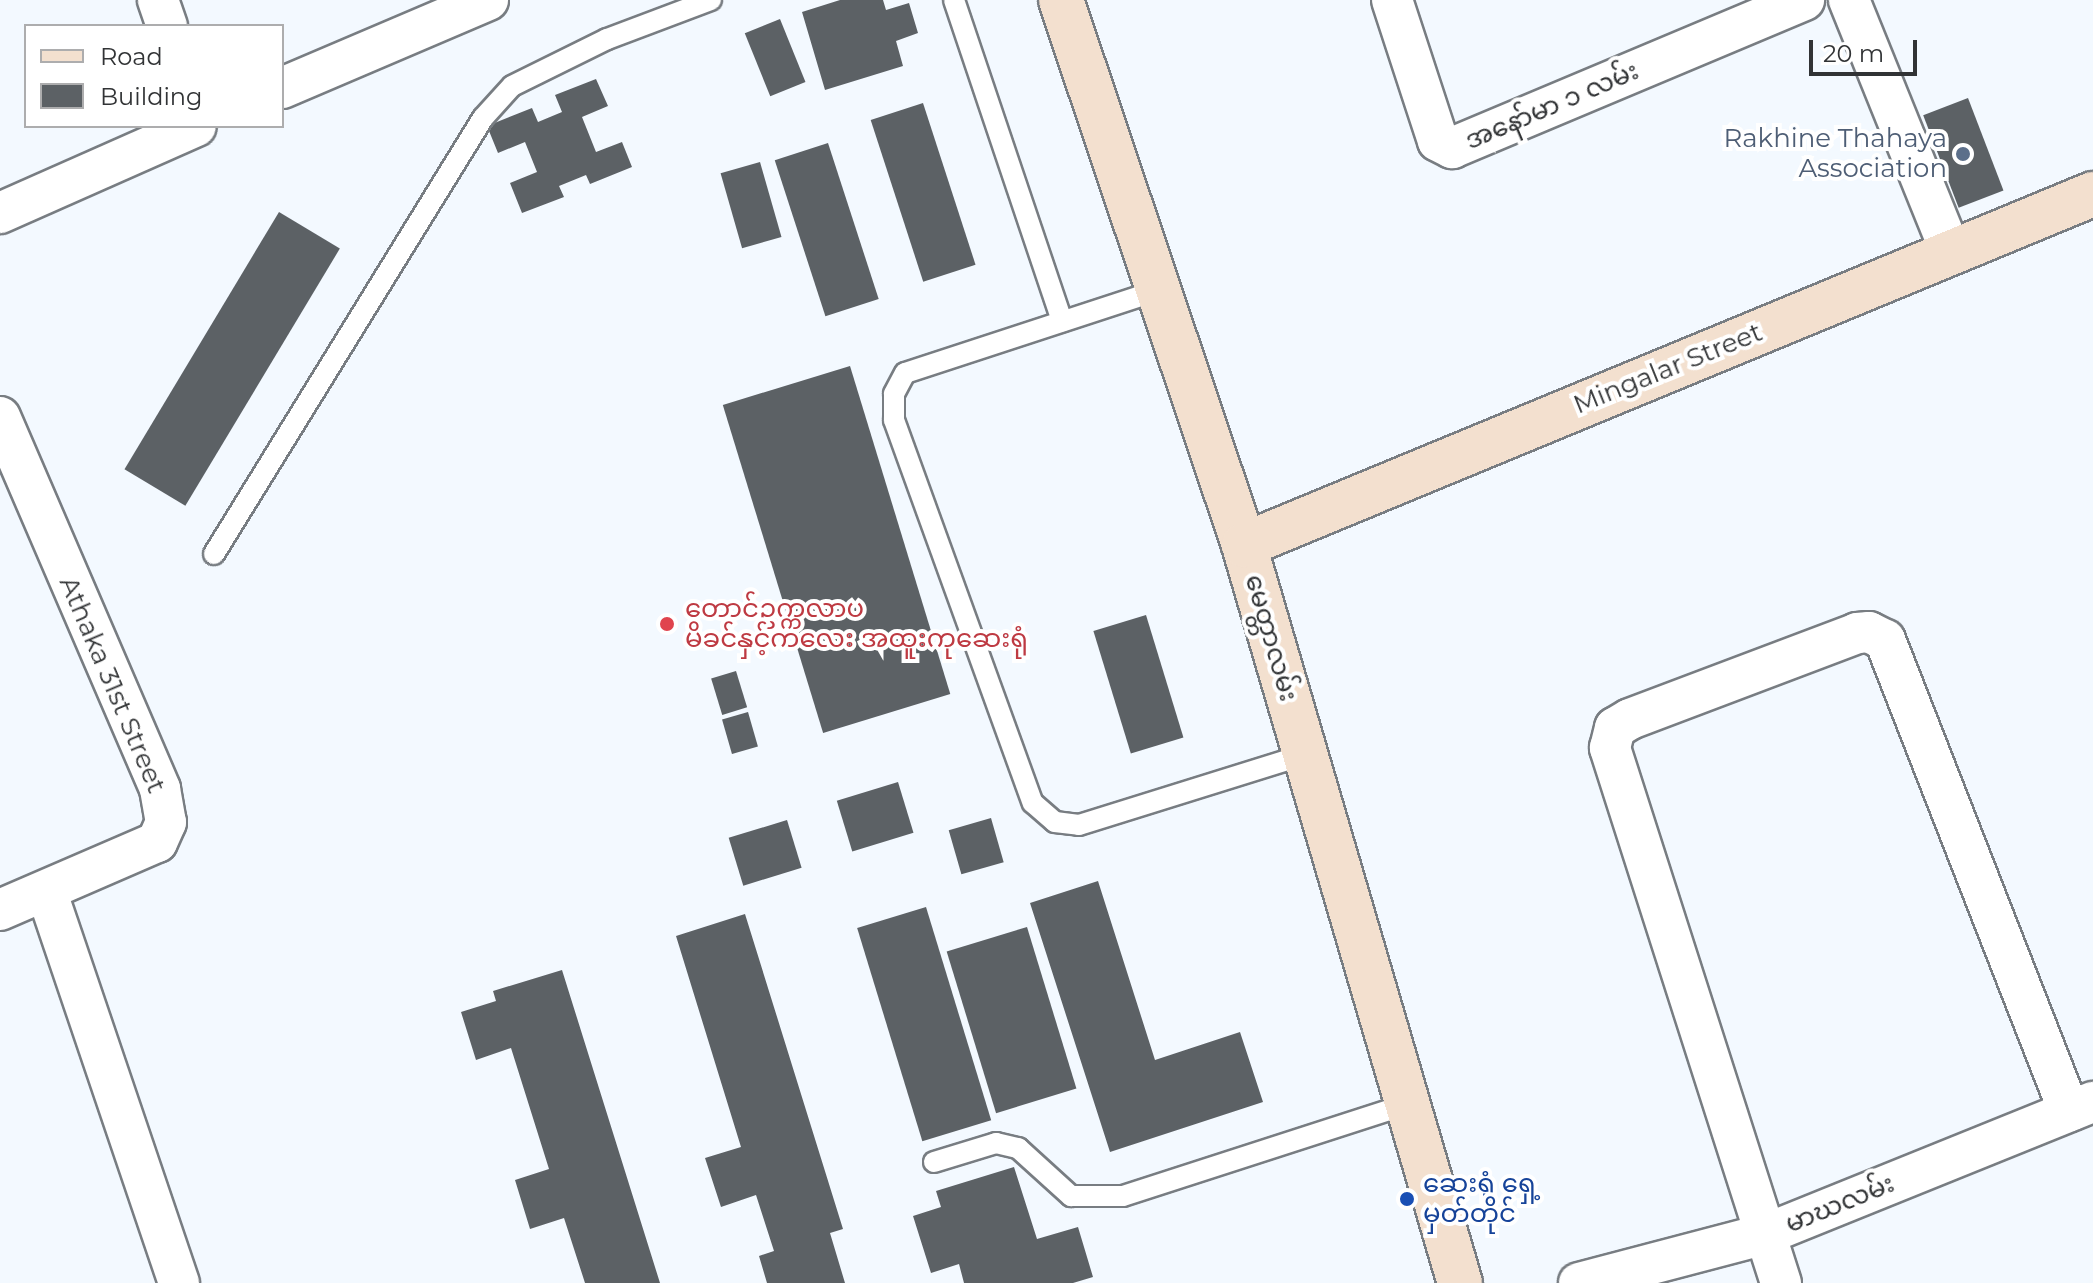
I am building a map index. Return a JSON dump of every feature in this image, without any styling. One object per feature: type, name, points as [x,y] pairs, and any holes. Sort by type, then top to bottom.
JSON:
[{"type":"main road","name":"မေတ္တာလမ်း","points":[[1061,0],[1244,545],[1405,1105],[1460,1283]]},
{"type":"main road","name":"Mingalar Street","points":[[1244,545],[2093,194]]},
{"type":"street","points":[[158,0],[166,24]]},
{"type":"street","points":[[284,87],[438,9],[488,0]]},
{"type":"street","name":"အနော်မာ ၁ လမ်း","points":[[1392,0],[1438,141],[1452,148],[1804,0]]},
{"type":"street","points":[[1849,0],[1951,252]]},
{"type":"street","points":[[0,213],[191,128]]},
{"type":"street","name":"Athaka 31st Street","points":[[0,417],[160,789],[166,822],[157,842],[47,893],[0,910]]},
{"type":"street","points":[[1781,1283],[1610,748],[1615,728],[1630,719],[1857,633],[1869,632],[1885,640],[2081,1106]]},
{"type":"street","points":[[47,893],[179,1283]]},
{"type":"street","name":"မာဃလမ်း","points":[[1579,1283],[1766,1234],[2081,1106]]},
{"type":"lane","points":[[214,554],[483,118],[512,86],[607,39],[711,0]]},
{"type":"lane","points":[[954,0],[967,26],[1062,321]]},
{"type":"lane","points":[[1159,290],[905,373],[894,394],[894,420],[1033,803],[1055,822],[1079,825],[1304,755]]},
{"type":"lane","points":[[934,1162],[996,1143],[1018,1148],[1071,1196],[1108,1198],[1405,1105]]},
{"type":"building","points":[[840,0],[883,0],[886,10],[909,3],[918,33],[896,41],[903,66],[825,90],[802,12]]},
{"type":"building","points":[[780,19],[805,82],[770,96],[745,33]]},
{"type":"building","points":[[596,79],[608,106],[582,117],[596,152],[622,142],[632,167],[590,184],[586,175],[559,186],[564,197],[522,213],[510,183],[537,172],[525,142],[498,153],[487,126],[532,108],[538,122],[562,112],[555,95]]},
{"type":"building","name":"Rakhine Thahaya Association","points":[[1968,98],[2003,190],[1959,208],[1923,115]]},
{"type":"building","points":[[923,103],[976,265],[923,282],[871,120]]},
{"type":"building","points":[[828,143],[879,299],[825,316],[775,160]]},
{"type":"building","points":[[760,162],[781,237],[742,248],[721,173]]},
{"type":"building","points":[[279,212],[340,249],[185,506],[124,469]]},
{"type":"building","points":[[850,366],[950,694],[823,733],[723,405]]},
{"type":"building","points":[[1146,615],[1183,737],[1131,753],[1093,631]]},
{"type":"building","points":[[736,671],[747,707],[722,715],[711,679]]},
{"type":"building","points":[[748,712],[758,747],[732,754],[722,719]]},
{"type":"building","points":[[898,782],[913,833],[852,851],[837,801]]},
{"type":"building","points":[[991,818],[1004,862],[961,874],[949,830]]},
{"type":"building","points":[[787,820],[802,868],[743,886],[729,838]]},
{"type":"building","points":[[1098,881],[1155,1060],[1240,1032],[1263,1102],[1110,1152],[1030,903]]},
{"type":"building","points":[[926,907],[991,1120],[922,1141],[857,928]]},
{"type":"building","points":[[745,914],[843,1229],[830,1233],[845,1283],[767,1283],[759,1256],[774,1251],[756,1195],[721,1207],[705,1158],[741,1147],[676,936]]},
{"type":"building","points":[[1027,927],[1076,1089],[996,1113],[947,952]]},
{"type":"building","points":[[562,970],[660,1283],[585,1283],[564,1218],[530,1229],[515,1180],[549,1169],[511,1048],[476,1060],[461,1012],[496,1001],[493,991]]},
{"type":"building","points":[[1014,1167],[1037,1239],[1078,1227],[1093,1277],[1073,1283],[964,1283],[959,1264],[931,1273],[913,1216],[941,1207],[936,1191]]},
{"type":"place","name":"Rakhine Thahaya Association","points":[[1963,154]]},
{"type":"place","name":"တောင်ဥက္ကလာပ မိခင်နှင့်ကလေး အထူးကုဆေးရုံ","points":[[667,624]]},
{"type":"place","name":"ဆေးရုံ ရှေ့ မှတ်တိုင်","points":[[1407,1199]]}]
